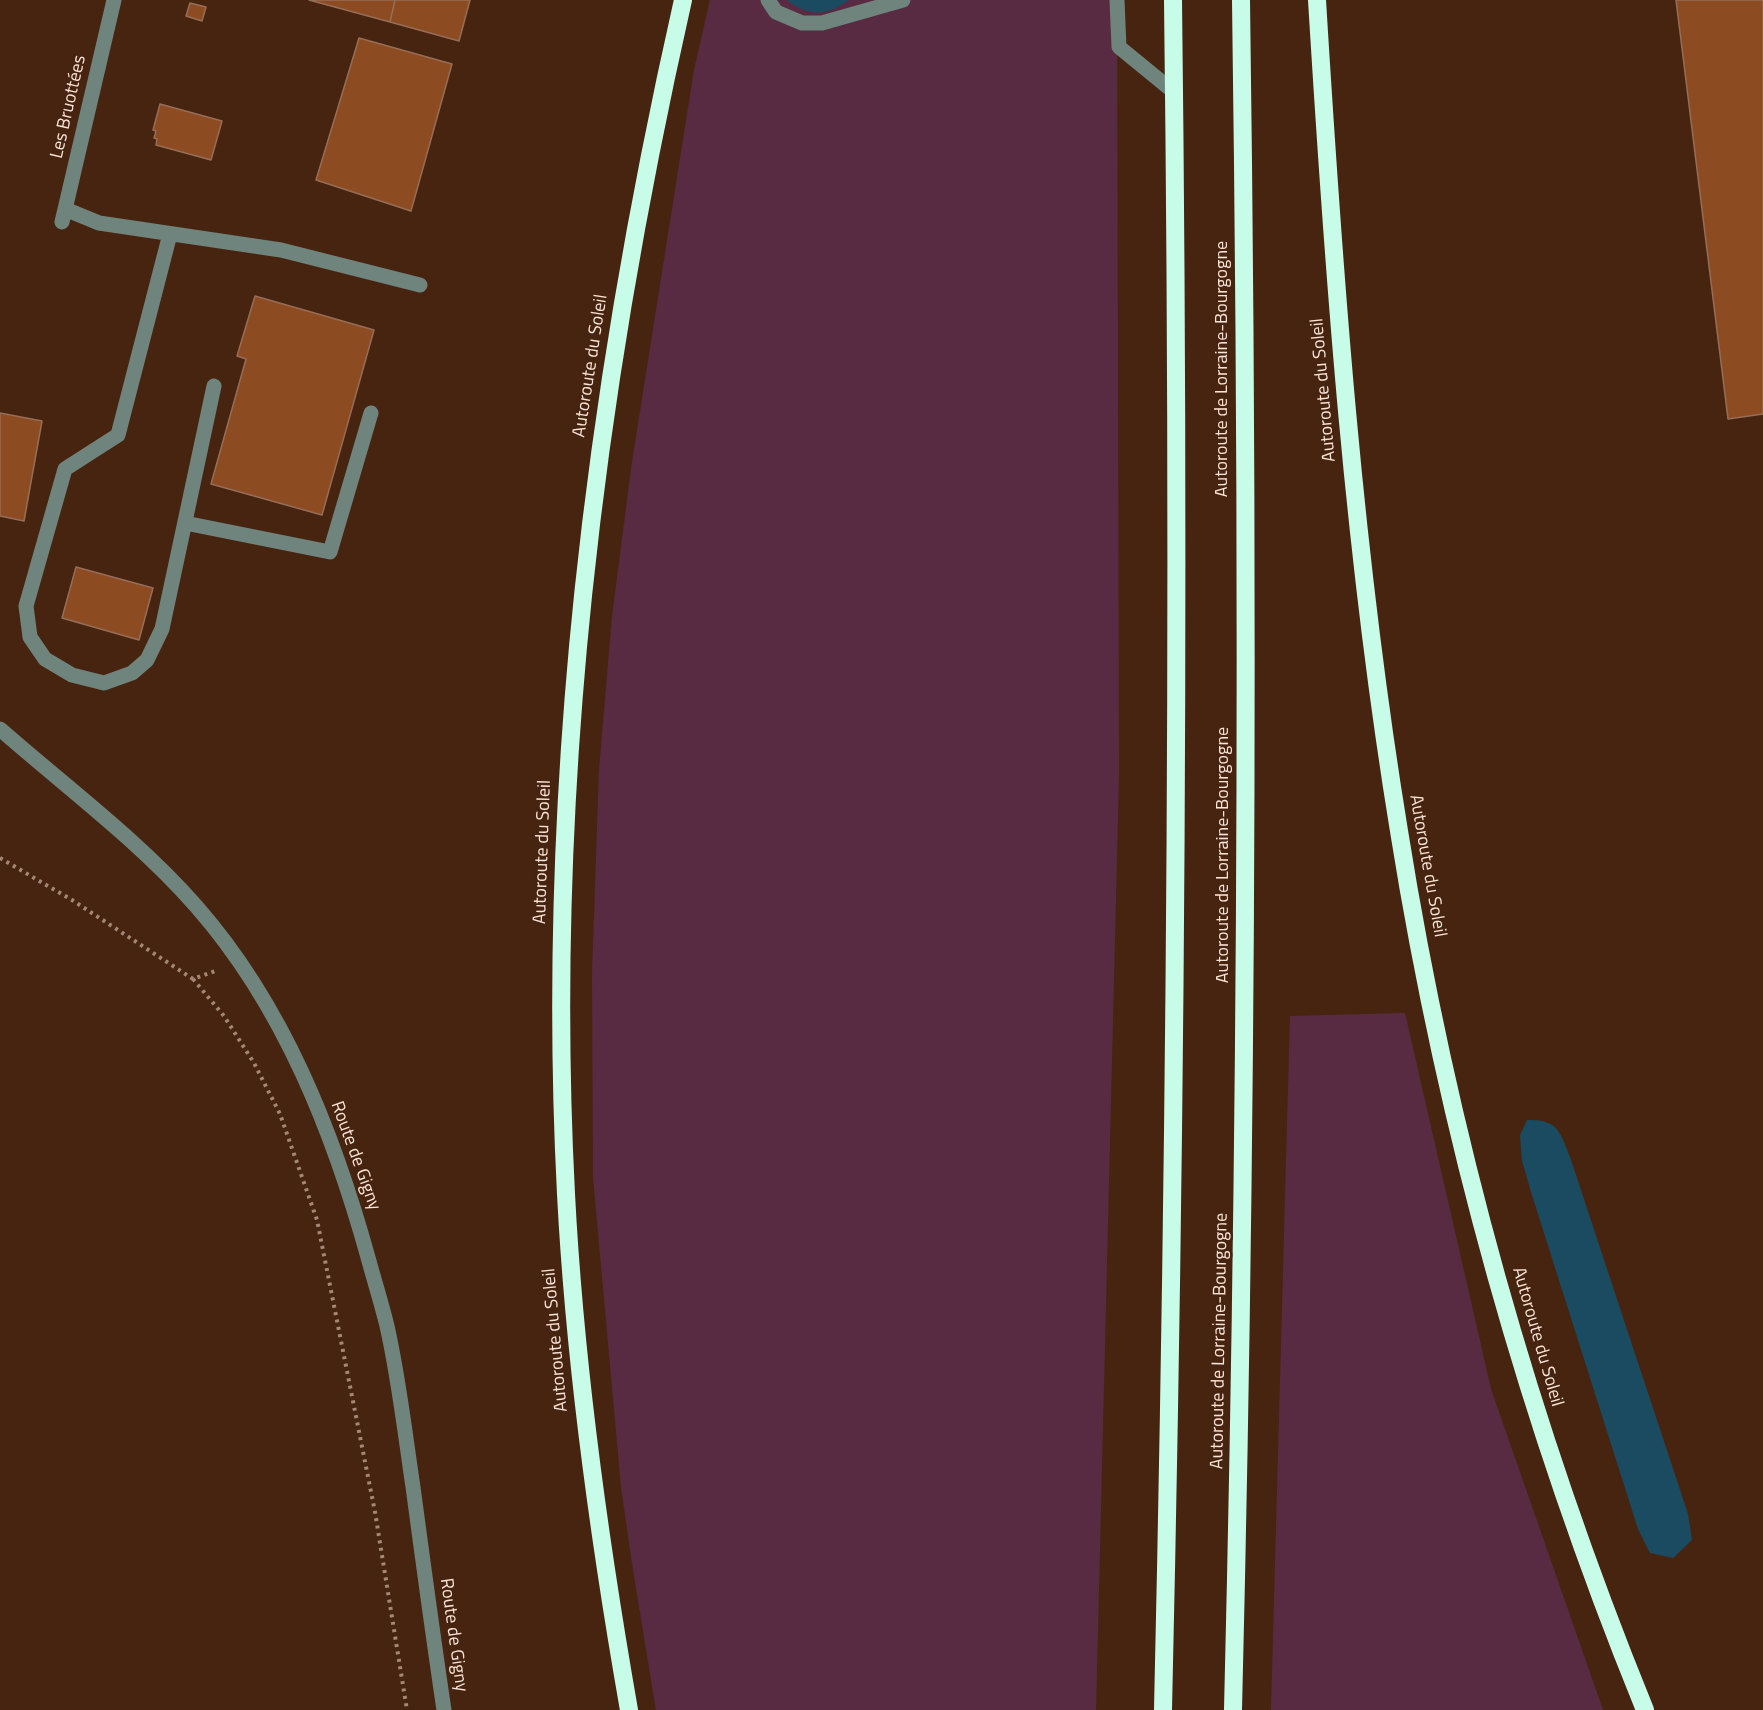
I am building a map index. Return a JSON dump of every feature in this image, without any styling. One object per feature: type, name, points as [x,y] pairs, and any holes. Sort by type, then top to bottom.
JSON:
[{"type":"highway","name":"Autoroute du Soleil","points":[[629,1710],[599,1524],[575,1328],[563,1120],[561,1010],[563,867],[574,670],[604,415],[639,213],[683,0]]},
{"type":"highway","points":[[1163,1710],[1169,1463],[1175,962],[1173,0]]},
{"type":"highway","name":"Autoroute de Lorraine-Bourgogne","points":[[1233,1710],[1239,1463],[1245,912],[1246,651],[1241,0]]},
{"type":"highway","name":"Autoroute du Soleil","points":[[1317,0],[1344,382],[1357,512],[1380,704],[1399,832],[1422,960],[1469,1171],[1529,1388],[1594,1580],[1646,1710]]},
{"type":"street","name":"Les Bruottées","points":[[114,0],[64,216],[170,234]]},
{"type":"street","points":[[768,0],[776,12],[802,23],[822,23],[903,0]]},
{"type":"street","points":[[1117,0],[1119,47],[1174,92]]},
{"type":"street","points":[[214,386],[162,629],[147,660],[132,673],[104,683],[72,675],[45,659],[30,637],[26,606],[65,469],[118,435],[170,234],[280,250],[420,285]]},
{"type":"street","points":[[185,523],[330,552],[371,413]]},
{"type":"street","name":"Route de Gigny","points":[[0,729],[149,857],[196,907],[240,963],[273,1016],[301,1071],[333,1147],[360,1227],[387,1326],[405,1430],[444,1710]]},
{"type":"path","points":[[0,858],[72,900],[193,979],[224,1016],[254,1063],[280,1114],[317,1220],[375,1512],[407,1710]]},
{"type":"path","points":[[193,979],[240,963]]},
{"type":"shaded area","points":[[710,0],[1117,0],[1119,775],[1096,1710],[656,1710],[621,1487],[593,1177],[592,974],[599,770],[612,616],[632,462],[694,70]]},
{"type":"shaded area","points":[[1405,1013],[1491,1389],[1603,1710],[1271,1710],[1290,1016]]},
{"type":"water","points":[[787,0],[849,0],[826,12],[810,12]]},
{"type":"water","points":[[1527,1120],[1537,1120],[1552,1125],[1560,1134],[1570,1157],[1688,1514],[1692,1540],[1673,1558],[1650,1553],[1638,1529],[1522,1161],[1520,1135]]},
{"type":"building","points":[[309,0],[395,0],[390,22]]},
{"type":"building","points":[[395,0],[470,0],[459,41],[390,22]]},
{"type":"building","points":[[1676,0],[1763,0],[1763,414],[1728,419]]},
{"type":"building","points":[[190,3],[206,7],[202,21],[186,16]]},
{"type":"building","points":[[359,38],[452,64],[411,211],[316,180]]},
{"type":"building","points":[[160,104],[222,121],[211,160],[156,145],[157,139],[154,138],[156,131],[153,130]]},
{"type":"building","points":[[255,296],[374,330],[322,515],[211,484],[246,359],[237,356]]},
{"type":"building","points":[[0,413],[42,421],[24,521],[0,516]]},
{"type":"building","points":[[76,567],[153,588],[139,640],[62,618]]}]
